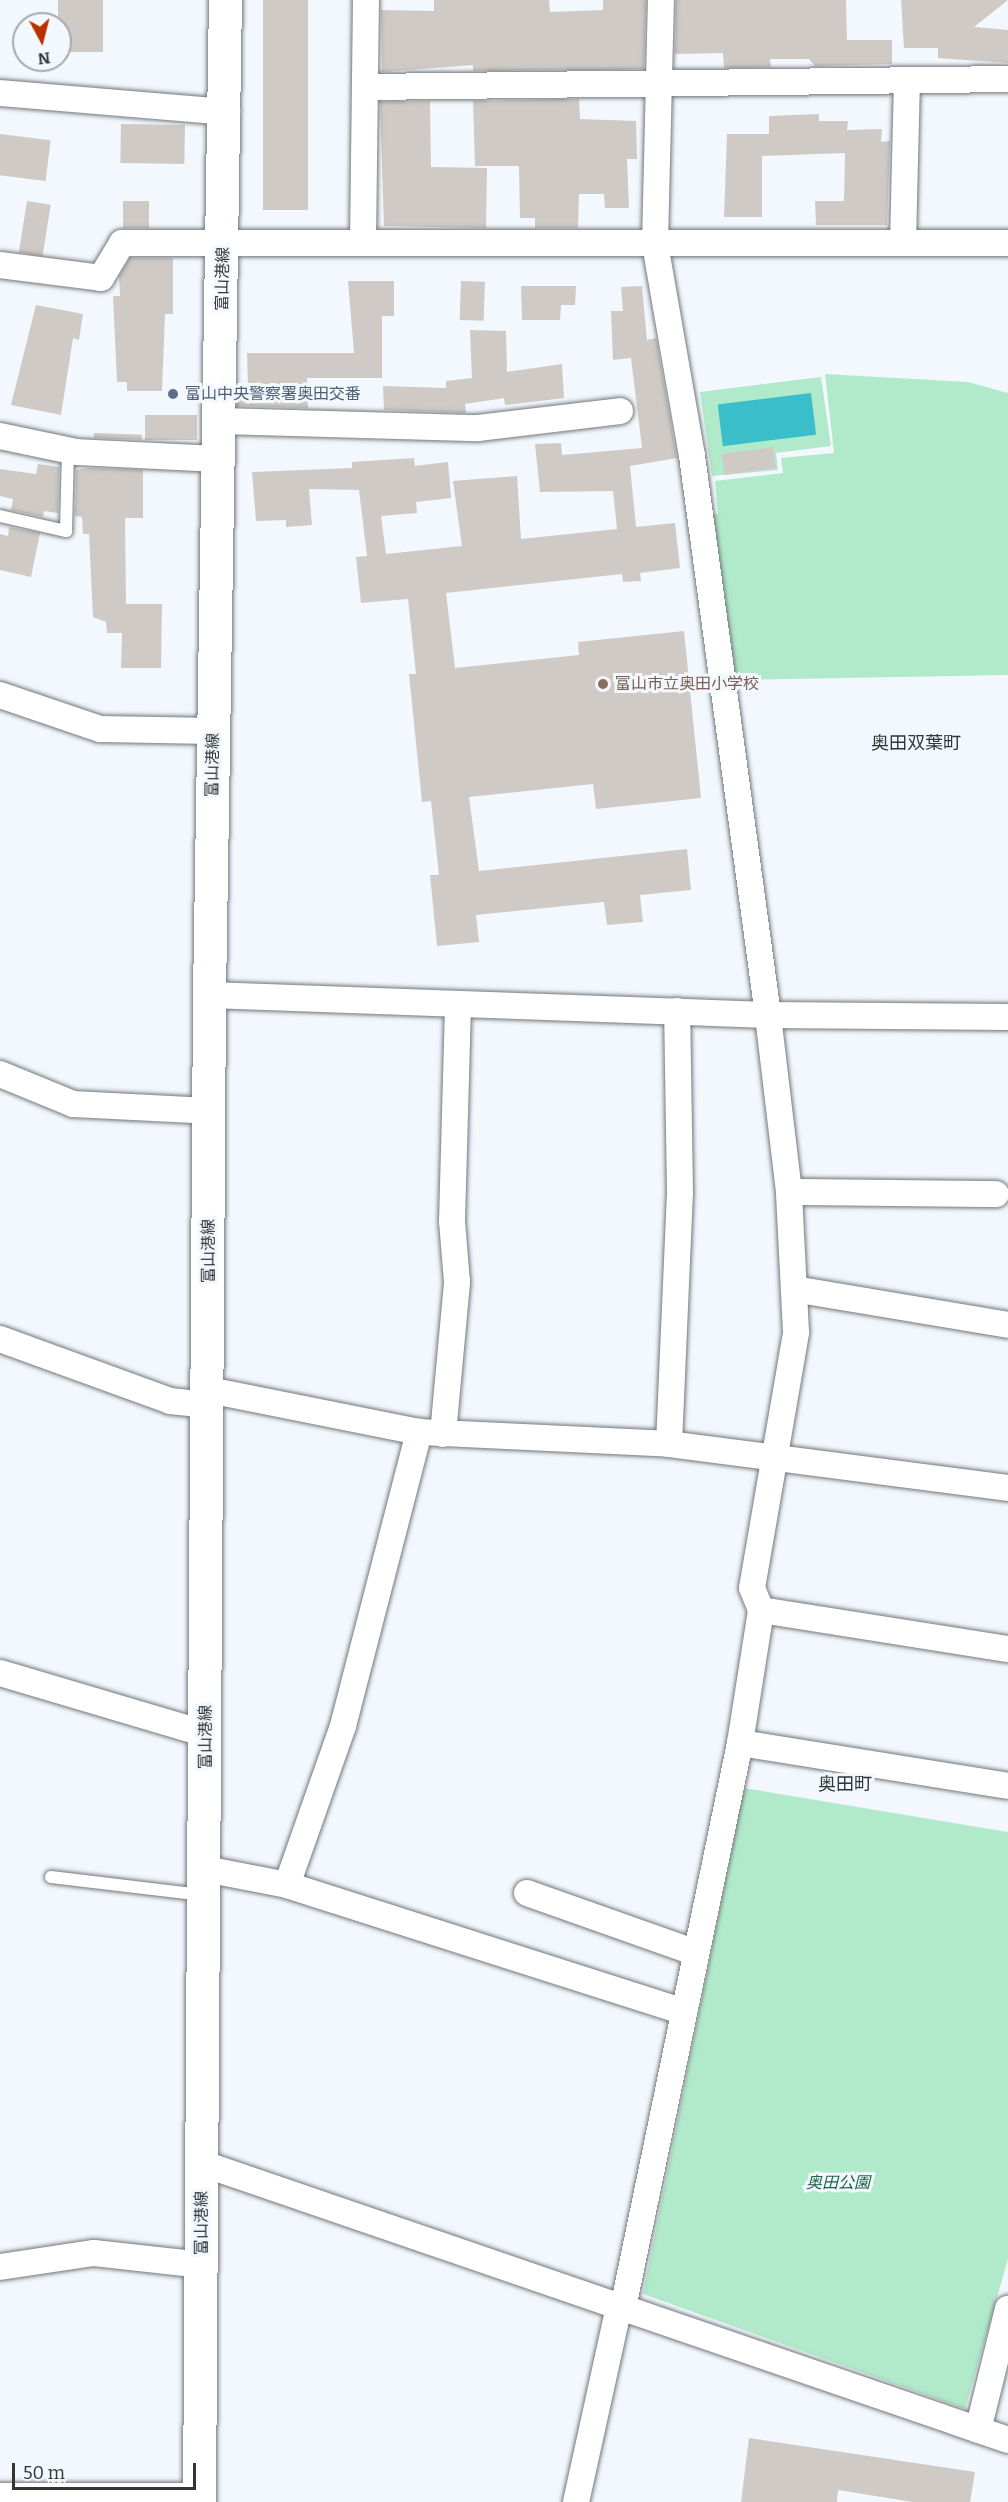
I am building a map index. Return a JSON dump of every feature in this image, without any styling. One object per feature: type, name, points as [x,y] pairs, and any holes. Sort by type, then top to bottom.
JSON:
[{"type":"main road","name":"富山港線","points":[[200,2500],[209,1398],[209,995],[228,112],[225,0]]},
{"type":"main road","points":[[0,2499],[200,2500]]},
{"type":"street","points":[[363,243],[366,0]]},
{"type":"street","points":[[576,2502],[621,2308],[740,1743],[761,1610],[752,1588],[796,1332],[789,1192],[768,1015],[692,456],[655,243],[661,0]]},
{"type":"street","points":[[366,87],[659,81],[1008,79]]},
{"type":"street","points":[[903,243],[907,80]]},
{"type":"street","points":[[0,93],[228,112]]},
{"type":"street","points":[[0,265],[101,278],[122,243],[1008,243]]},
{"type":"street","points":[[221,421],[478,428],[620,411]]},
{"type":"street","points":[[0,436],[68,450],[220,459]]},
{"type":"street","points":[[0,695],[100,729],[214,731]]},
{"type":"street","points":[[209,995],[768,1015],[1008,1017]]},
{"type":"street","points":[[287,1885],[343,1726],[431,1433],[457,1282],[452,1221],[458,1004]]},
{"type":"street","points":[[669,1444],[680,1194],[677,1011]]},
{"type":"street","points":[[0,1074],[73,1104],[209,1111]]},
{"type":"street","points":[[789,1192],[996,1194]]},
{"type":"street","points":[[794,1289],[1008,1325]]},
{"type":"street","points":[[0,1339],[170,1401],[209,1398],[431,1433],[669,1444],[1008,1488]]},
{"type":"street","points":[[761,1610],[1008,1649]]},
{"type":"street","points":[[0,1673],[206,1734]]},
{"type":"street","points":[[740,1743],[1008,1786]]},
{"type":"street","points":[[205,1882],[287,1885],[684,2012]]},
{"type":"street","points":[[527,1893],[696,1953]]},
{"type":"street","points":[[201,2163],[1008,2440]]},
{"type":"street","points":[[0,2267],[94,2253],[202,2265]]},
{"type":"street","points":[[978,2430],[1008,2308]]},
{"type":"lane","points":[[0,516],[66,531],[68,450]]},
{"type":"lane","points":[[51,1877],[205,1882]]},
{"type":"green space","points":[[825,374],[968,382],[1008,393],[1008,675],[735,680],[707,514],[718,514],[715,481],[783,473],[781,458],[834,453]]},
{"type":"green space","points":[[821,377],[831,446],[776,453],[778,470],[712,476],[700,392]]},
{"type":"green space","name":"奥田公園","points":[[744,1788],[1008,1832],[1008,2259],[965,2409],[643,2294]]},
{"type":"water","points":[[811,393],[816,435],[723,446],[718,404]]},
{"type":"building","points":[[58,0],[103,0],[103,52],[72,52],[72,12],[58,12]]},
{"type":"building","points":[[263,0],[308,0],[308,210],[263,210]]},
{"type":"building","points":[[434,0],[549,0],[550,12],[603,10],[603,0],[646,0],[644,69],[473,71],[473,65],[382,72],[381,10],[434,11]]},
{"type":"building","points":[[676,0],[846,0],[847,40],[892,40],[892,64],[815,66],[809,59],[770,59],[771,67],[724,68],[723,53],[675,54]]},
{"type":"building","points":[[901,0],[1008,0],[974,27],[1008,30],[1008,63],[938,58],[938,48],[904,48]]},
{"type":"building","points":[[579,99],[580,119],[636,121],[637,159],[627,159],[629,208],[605,208],[604,194],[579,194],[578,228],[535,228],[535,218],[520,218],[519,166],[475,166],[473,101]]},
{"type":"building","points":[[430,101],[431,167],[487,168],[486,228],[384,226],[380,102]]},
{"type":"building","points":[[819,114],[819,121],[848,121],[847,130],[882,129],[881,142],[890,141],[887,225],[816,225],[815,201],[844,201],[845,153],[762,156],[762,217],[724,217],[727,134],[769,134],[769,116]]},
{"type":"building","points":[[121,124],[185,125],[184,164],[120,163]]},
{"type":"building","points":[[0,134],[51,140],[46,181],[0,175]]},
{"type":"building","points":[[27,201],[51,205],[43,256],[19,252]]},
{"type":"building","points":[[123,201],[149,201],[149,228],[123,228]]},
{"type":"building","points":[[130,258],[173,258],[173,314],[165,314],[162,391],[127,391],[127,382],[117,382],[113,296],[120,296],[119,276]]},
{"type":"building","points":[[348,281],[394,281],[394,316],[382,316],[382,378],[307,378],[308,408],[237,406],[238,387],[248,387],[247,353],[354,353]]},
{"type":"building","points":[[461,281],[485,282],[484,321],[460,320]]},
{"type":"building","points":[[521,286],[576,286],[575,305],[561,305],[560,320],[522,320]]},
{"type":"building","points":[[642,286],[647,340],[656,338],[677,458],[630,466],[636,527],[675,523],[680,568],[640,573],[641,581],[623,582],[622,574],[446,593],[455,668],[579,655],[578,642],[684,631],[701,798],[596,809],[593,784],[469,797],[479,871],[687,849],[691,890],[640,895],[643,922],[607,925],[604,902],[476,915],[479,942],[437,946],[430,875],[439,875],[431,801],[422,802],[409,674],[416,674],[408,599],[361,603],[356,557],[367,556],[359,490],[309,489],[312,525],[286,527],[286,520],[256,521],[252,472],[352,468],[352,462],[414,458],[415,466],[448,462],[451,498],[416,502],[417,513],[381,516],[386,554],[462,546],[453,481],[517,476],[521,539],[617,529],[613,491],[540,492],[535,444],[561,443],[562,455],[642,448],[631,358],[613,360],[611,311],[623,311],[621,287]]},
{"type":"building","points":[[36,305],[83,314],[79,340],[73,338],[61,415],[11,405]]},
{"type":"building","points":[[470,330],[506,331],[507,372],[562,364],[564,398],[505,405],[504,398],[465,404],[466,413],[384,410],[383,386],[446,388],[446,381],[472,378]]},
{"type":"building","points":[[145,415],[197,415],[197,440],[145,440]]},
{"type":"building","points":[[94,433],[142,435],[142,440],[94,438]]},
{"type":"building","points":[[773,447],[776,468],[724,475],[722,454]]},
{"type":"building","points":[[38,464],[59,467],[58,513],[44,511],[43,517],[11,510],[13,499],[0,496],[0,469],[36,474]]},
{"type":"building","points":[[90,468],[143,470],[143,518],[125,518],[126,604],[162,604],[161,668],[121,668],[122,633],[107,633],[106,622],[93,617],[89,534],[83,534],[82,517],[75,516],[76,470]]},
{"type":"building","points":[[9,527],[40,533],[31,577],[0,570],[0,534],[8,536]]},
{"type":"building","points":[[749,2438],[975,2472],[970,2502],[913,2502],[838,2490],[837,2502],[741,2502]]},
{"type":"place","name":"富山中央警察署奥田交番","points":[[173,394]]},
{"type":"place","name":"富山市立奥田小学校","points":[[603,684]]},
{"type":"district","name":"奥田双葉町","points":[[916,743]]},
{"type":"district","name":"奥田町","points":[[845,1784]]}]
